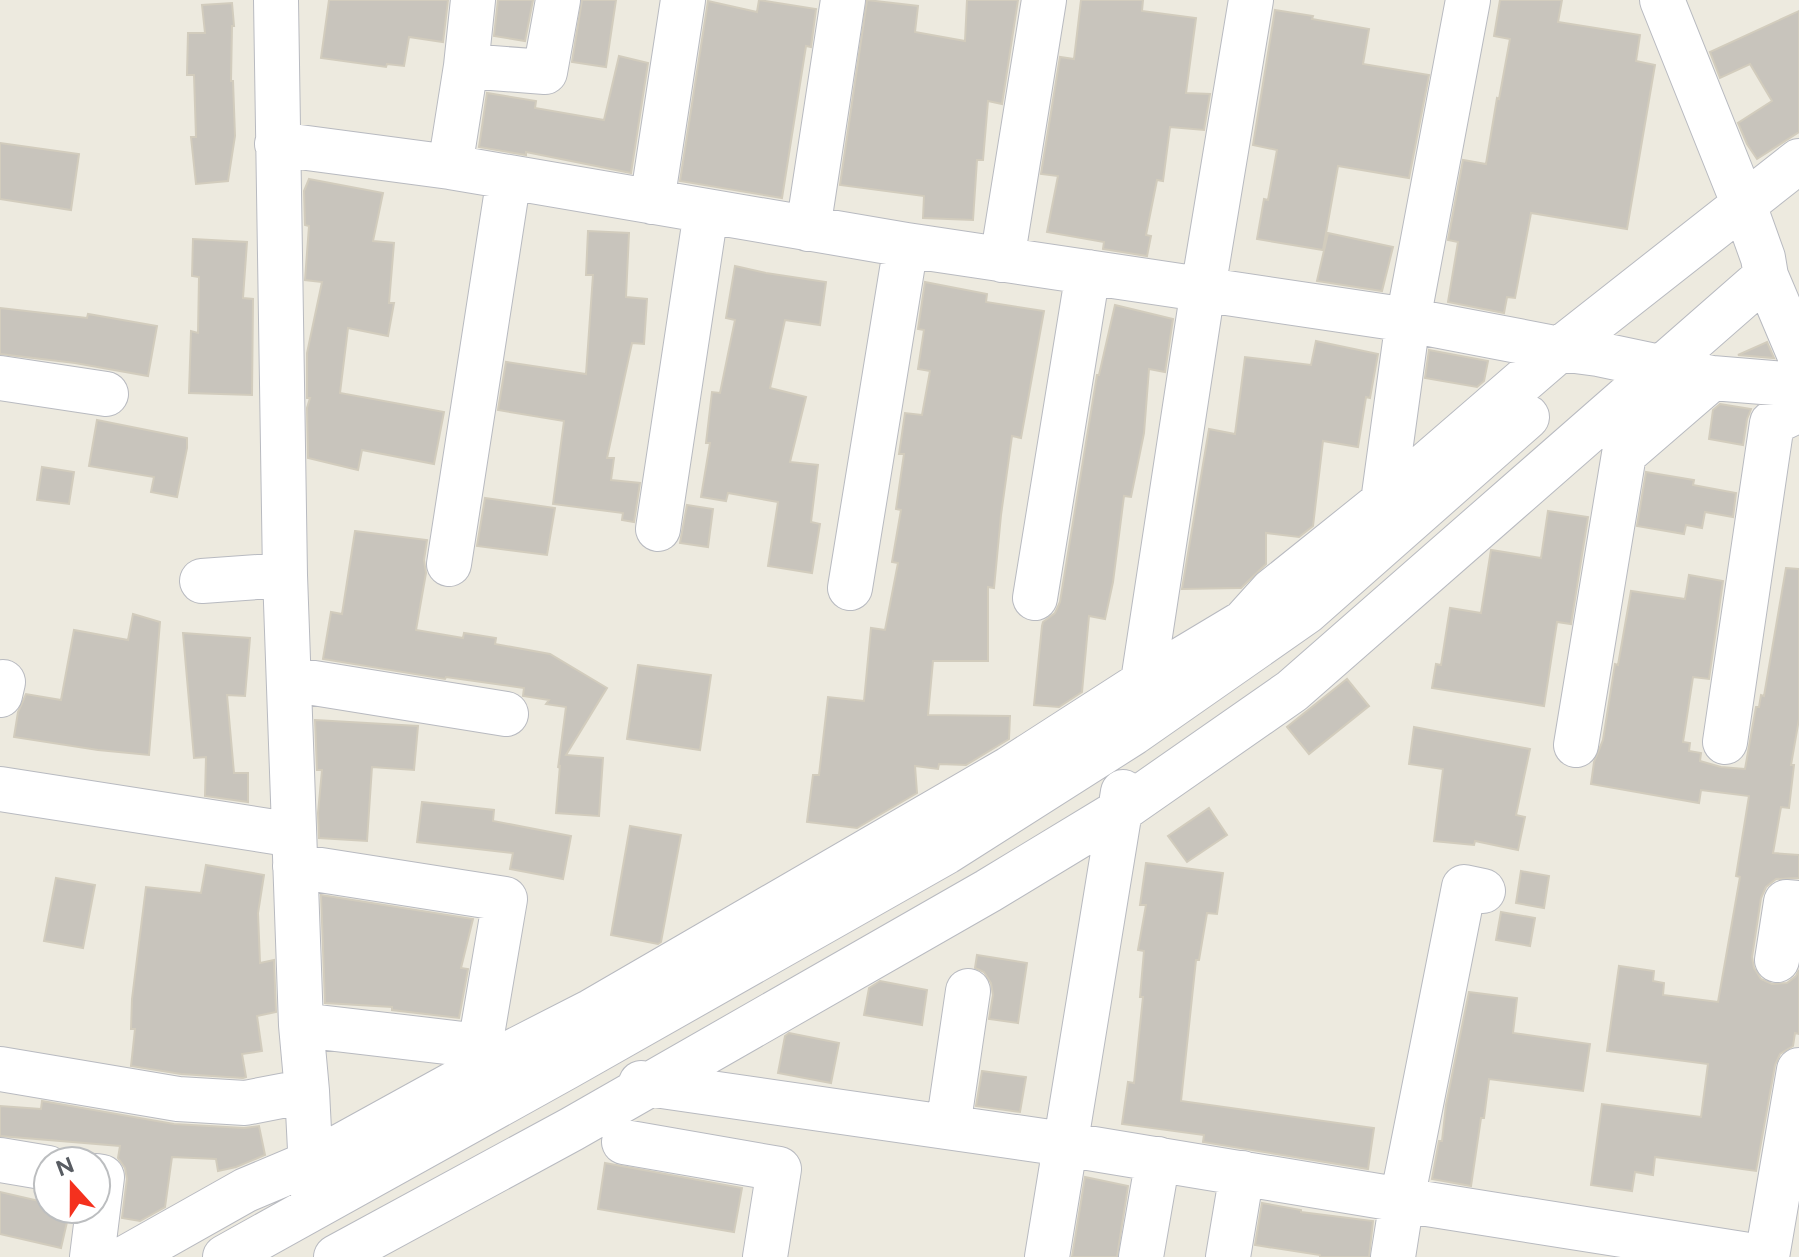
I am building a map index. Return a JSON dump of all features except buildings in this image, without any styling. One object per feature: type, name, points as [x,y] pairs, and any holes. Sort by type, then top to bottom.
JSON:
[{"type":"street","points":[[276,0],[285,575],[294,851],[301,1025],[317,1257]]},
{"type":"street","points":[[450,167],[473,0]]},
{"type":"street","points":[[466,66],[545,72],[558,0]]},
{"type":"street","points":[[652,202],[683,0]]},
{"type":"street","points":[[808,229],[843,0]]},
{"type":"street","points":[[1002,260],[1044,0]]},
{"type":"street","points":[[1047,1257],[1144,682],[1203,289],[1251,0]]},
{"type":"street","points":[[1383,502],[1408,320],[1468,0]]},
{"type":"street","points":[[1662,0],[1763,258],[1766,276],[1799,354]]},
{"type":"street","points":[[277,144],[450,167],[906,245],[1408,320],[1712,378],[1799,385]]},
{"type":"street","points":[[127,1257],[246,1190],[310,1163],[493,1050],[592,1011],[991,780],[1244,622],[1272,591],[1579,352],[1746,213],[1799,161]]},
{"type":"street","points":[[449,564],[509,177]]},
{"type":"street","points":[[658,529],[706,212]]},
{"type":"street","points":[[850,588],[906,245]]},
{"type":"street","points":[[1035,598],[1088,272]]},
{"type":"street","points":[[336,1257],[559,1137],[988,891],[1120,811],[1292,691],[1766,276]]},
{"type":"street","points":[[225,1257],[946,852],[1133,733],[1306,612],[1579,352]]},
{"type":"street","points":[[0,378],[106,394]]},
{"type":"street","points":[[1576,745],[1624,454],[1712,378]]},
{"type":"street","points":[[1725,742],[1772,423],[1799,410]]},
{"type":"street","points":[[202,581],[285,575]]},
{"type":"street","points":[[289,679],[506,714]]},
{"type":"street","points":[[0,789],[505,899],[493,1050]]},
{"type":"street","points":[[1393,1257],[1464,887],[1483,891]]},
{"type":"street","points":[[1777,960],[1786,902],[1799,903]]},
{"type":"street","points":[[948,1127],[968,991]]},
{"type":"street","points":[[301,1025],[493,1050],[650,1085],[1064,1144],[1402,1200],[1559,1241],[1764,1257],[1799,1070]]},
{"type":"street","points":[[0,1069],[178,1099],[245,1103],[307,1091]]},
{"type":"street","points":[[624,1142],[779,1169],[765,1257]]},
{"type":"street","points":[[1141,1257],[1158,1159]]},
{"type":"street","points":[[0,1160],[32,1165]]},
{"type":"street","points":[[1228,1257],[1242,1173]]},
{"type":"street","points":[[92,1257],[96,1225]]}]
